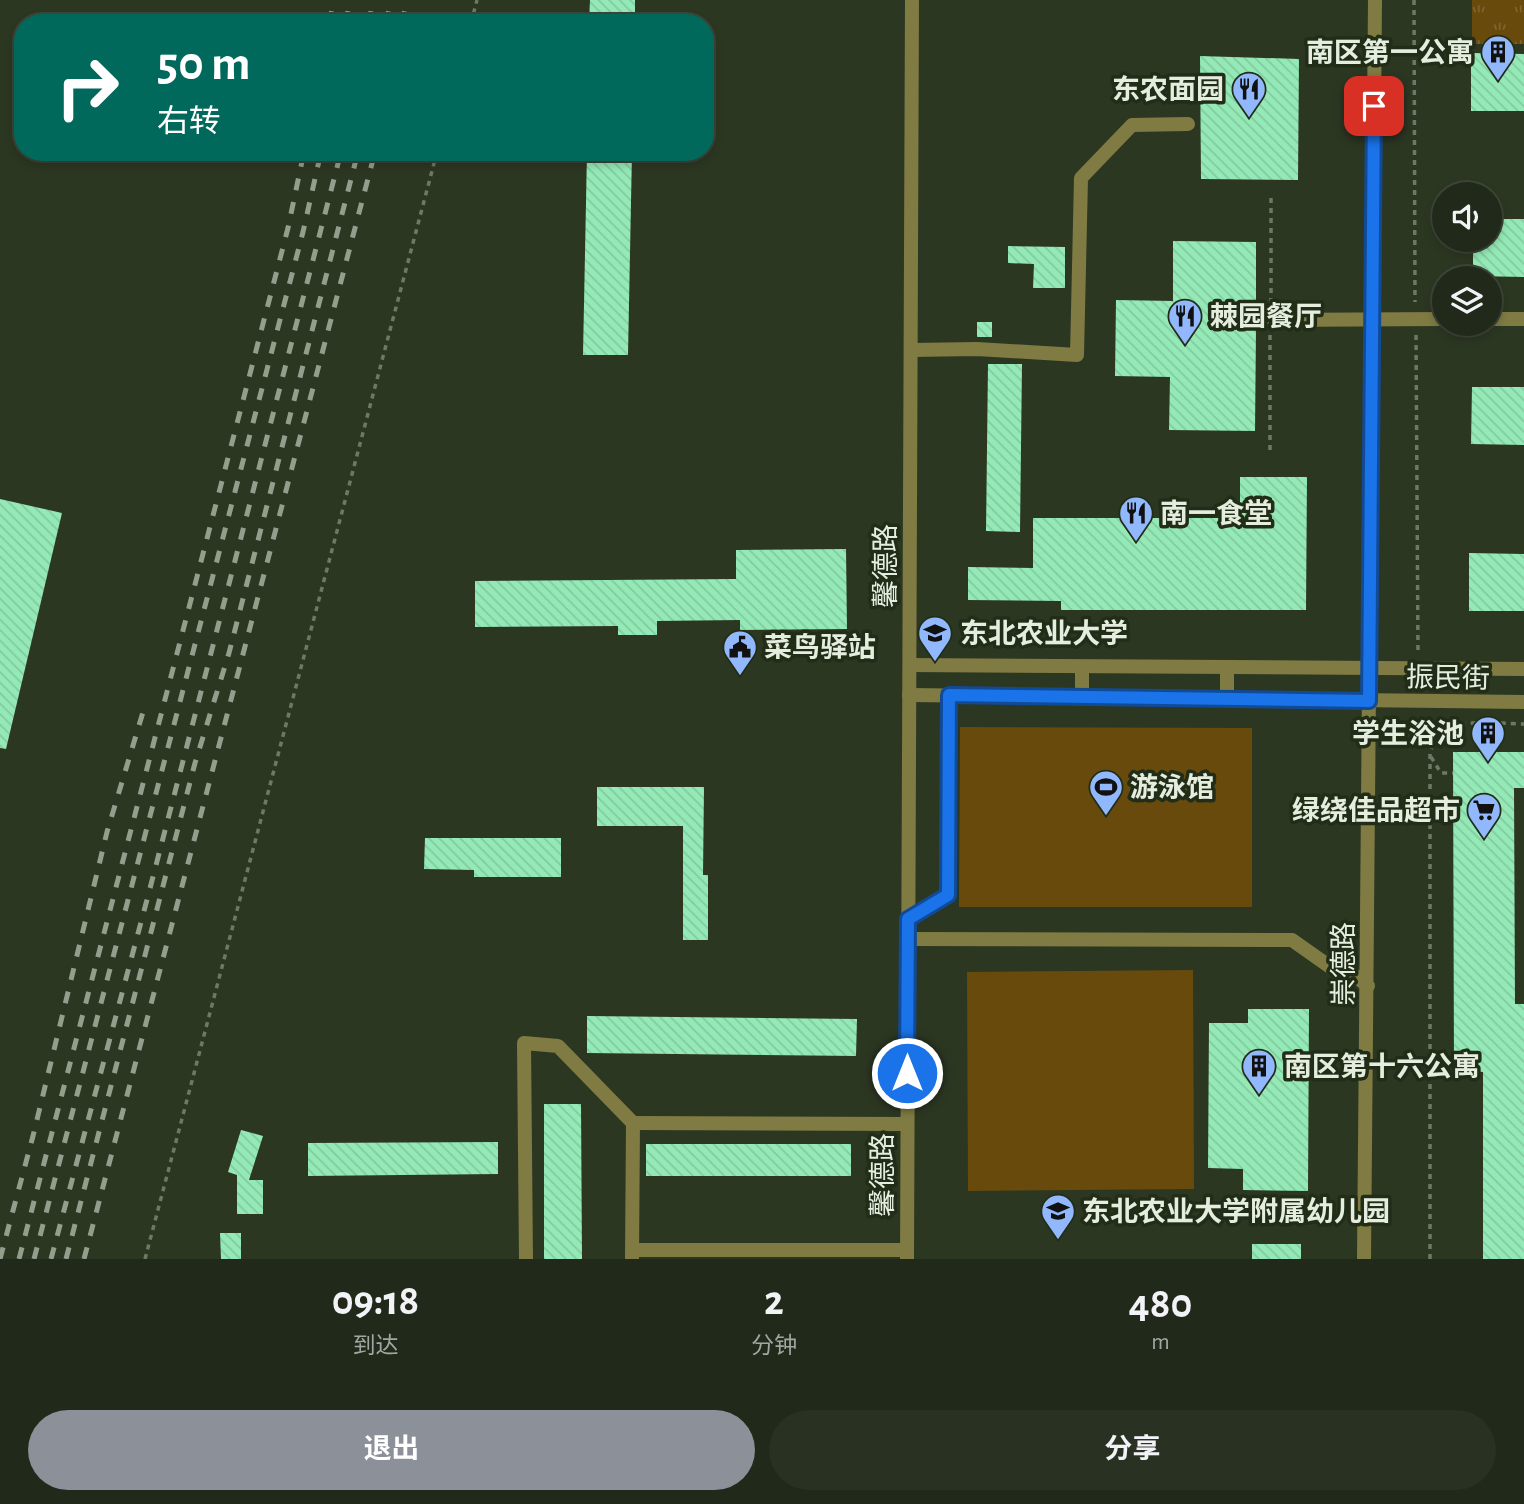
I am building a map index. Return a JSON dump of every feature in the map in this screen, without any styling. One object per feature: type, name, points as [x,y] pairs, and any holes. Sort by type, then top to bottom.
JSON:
[{"type":"street","name":"馨德路","points":[[907,1254],[912,0]]},
{"type":"street","name":"崇德路","points":[[1364,1259],[1374,0]]},
{"type":"street","points":[[911,350],[977,349],[1077,355],[1081,178],[1132,125],[1188,124]]},
{"type":"street","points":[[1261,320],[1432,319]]},
{"type":"street","points":[[1502,319],[1524,319]]},
{"type":"street","name":"振民街","points":[[909,665],[1524,669]]},
{"type":"street","points":[[1082,667],[1082,697]]},
{"type":"street","points":[[1227,667],[1227,699]]},
{"type":"street","name":"振民街","points":[[909,695],[1524,702]]},
{"type":"street","points":[[908,919],[948,895],[949,695]]},
{"type":"street","points":[[908,939],[1292,940],[1336,971],[1349,971],[1368,986]]},
{"type":"street","points":[[526,1259],[524,1043],[558,1046],[633,1123],[632,1254],[907,1254]]},
{"type":"street","points":[[633,1123],[907,1124]]},
{"type":"path","points":[[1414,0],[1418,669]]},
{"type":"path","points":[[145,1259],[435,161]]},
{"type":"path","points":[[1430,1259],[1430,752],[1440,734],[1458,724],[1524,724]]},
{"type":"path","points":[[1430,752],[1441,773],[1453,774]]},
{"type":"green space","points":[[1472,0],[1524,0],[1524,44],[1472,44]]},
{"type":"green space","name":"游泳馆","points":[[960,727],[1252,728],[1252,907],[959,907]]},
{"type":"green space","points":[[1193,970],[1194,1189],[968,1191],[967,972]]},
{"type":"building","points":[[590,0],[635,0],[635,14],[589,14]]},
{"type":"building","name":"南区第一公寓","points":[[1471,53],[1524,54],[1524,111],[1471,111]]},
{"type":"building","name":"东农面园","points":[[1200,56],[1299,59],[1298,180],[1201,179]]},
{"type":"building","points":[[587,161],[632,161],[628,355],[583,355]]},
{"type":"building","points":[[1502,219],[1524,219],[1524,277],[1502,277],[1502,266],[1473,266],[1473,252],[1502,252]]},
{"type":"building","name":"棘园餐厅","points":[[1173,241],[1256,242],[1256,312],[1251,319],[1256,328],[1255,431],[1169,430],[1170,377],[1115,376],[1116,300],[1173,301]]},
{"type":"building","points":[[1008,246],[1065,247],[1065,288],[1033,288],[1034,264],[1008,263]]},
{"type":"building","points":[[977,322],[992,322],[992,337],[977,337]]},
{"type":"building","points":[[988,364],[1022,364],[1020,532],[986,531]]},
{"type":"building","points":[[1472,387],[1524,387],[1524,445],[1471,444]]},
{"type":"building","name":"南一食堂","points":[[1240,477],[1307,477],[1306,610],[1061,610],[1061,601],[968,600],[968,567],[1033,568],[1033,518],[1240,518]]},
{"type":"building","points":[[0,499],[62,513],[6,749],[0,748]]},
{"type":"building","points":[[846,549],[847,629],[740,630],[740,620],[657,621],[657,635],[618,635],[618,626],[475,627],[475,581],[736,579],[736,550]]},
{"type":"building","points":[[1469,553],[1524,554],[1524,611],[1469,611]]},
{"type":"building","points":[[1453,752],[1524,752],[1524,788],[1514,788],[1515,1004],[1524,1004],[1524,1259],[1483,1259],[1483,1072],[1454,1072]]},
{"type":"building","points":[[597,787],[704,787],[703,875],[708,875],[708,940],[683,940],[683,826],[597,826]]},
{"type":"building","points":[[425,838],[561,838],[561,877],[474,877],[474,870],[424,869]]},
{"type":"building","name":"南区第十六公寓","points":[[1248,1009],[1309,1009],[1308,1191],[1243,1190],[1243,1169],[1208,1168],[1209,1023],[1248,1023]]},
{"type":"building","points":[[587,1016],[857,1019],[856,1056],[587,1053]]},
{"type":"building","points":[[544,1104],[581,1104],[582,1259],[544,1259]]},
{"type":"building","points":[[241,1130],[263,1136],[249,1180],[263,1180],[263,1214],[237,1214],[237,1175],[228,1172]]},
{"type":"building","points":[[498,1142],[498,1174],[308,1176],[308,1143]]},
{"type":"building","points":[[646,1144],[851,1144],[851,1176],[646,1176]]},
{"type":"building","points":[[220,1233],[241,1233],[241,1259],[221,1259]]},
{"type":"building","points":[[1252,1244],[1301,1244],[1301,1259],[1252,1259]]},
{"type":"railway","points":[[331,14],[333,0]]},
{"type":"railway","points":[[348,14],[350,0]]},
{"type":"railway","points":[[371,14],[373,0]]},
{"type":"railway","points":[[388,14],[391,0]]},
{"type":"railway","points":[[404,14],[407,0]]},
{"type":"railway","points":[[19,1259],[288,228],[302,161]]},
{"type":"railway","points":[[34,1259],[303,232],[319,161]]},
{"type":"railway","points":[[51,1259],[339,161]]},
{"type":"railway","points":[[66,1259],[195,763],[229,653],[356,161]]},
{"type":"railway","points":[[84,1259],[373,161]]},
{"type":"railway","points":[[0,1259],[33,1136],[107,832],[143,712]]},
{"type":"place","name":"南区第一公寓","points":[[1498,82]]},
{"type":"place","name":"东农面园","points":[[1249,119]]},
{"type":"place","name":"棘园餐厅","points":[[1185,346]]},
{"type":"place","name":"南一食堂","points":[[1136,543]]},
{"type":"place","name":"东北农业大学","points":[[935,663]]},
{"type":"place","name":"菜鸟驿站","points":[[740,677]]},
{"type":"place","name":"学生浴池","points":[[1488,763]]},
{"type":"place","name":"游泳馆","points":[[1106,817]]},
{"type":"place","name":"绿绕佳品超市","points":[[1484,840]]},
{"type":"place","name":"南区第十六公寓","points":[[1259,1096]]},
{"type":"place","name":"东北农业大学附属幼儿园","points":[[1058,1241]]},
{"type":"route","points":[[907,1073],[908,919],[948,895],[949,695],[1369,701],[1374,106]]}]
